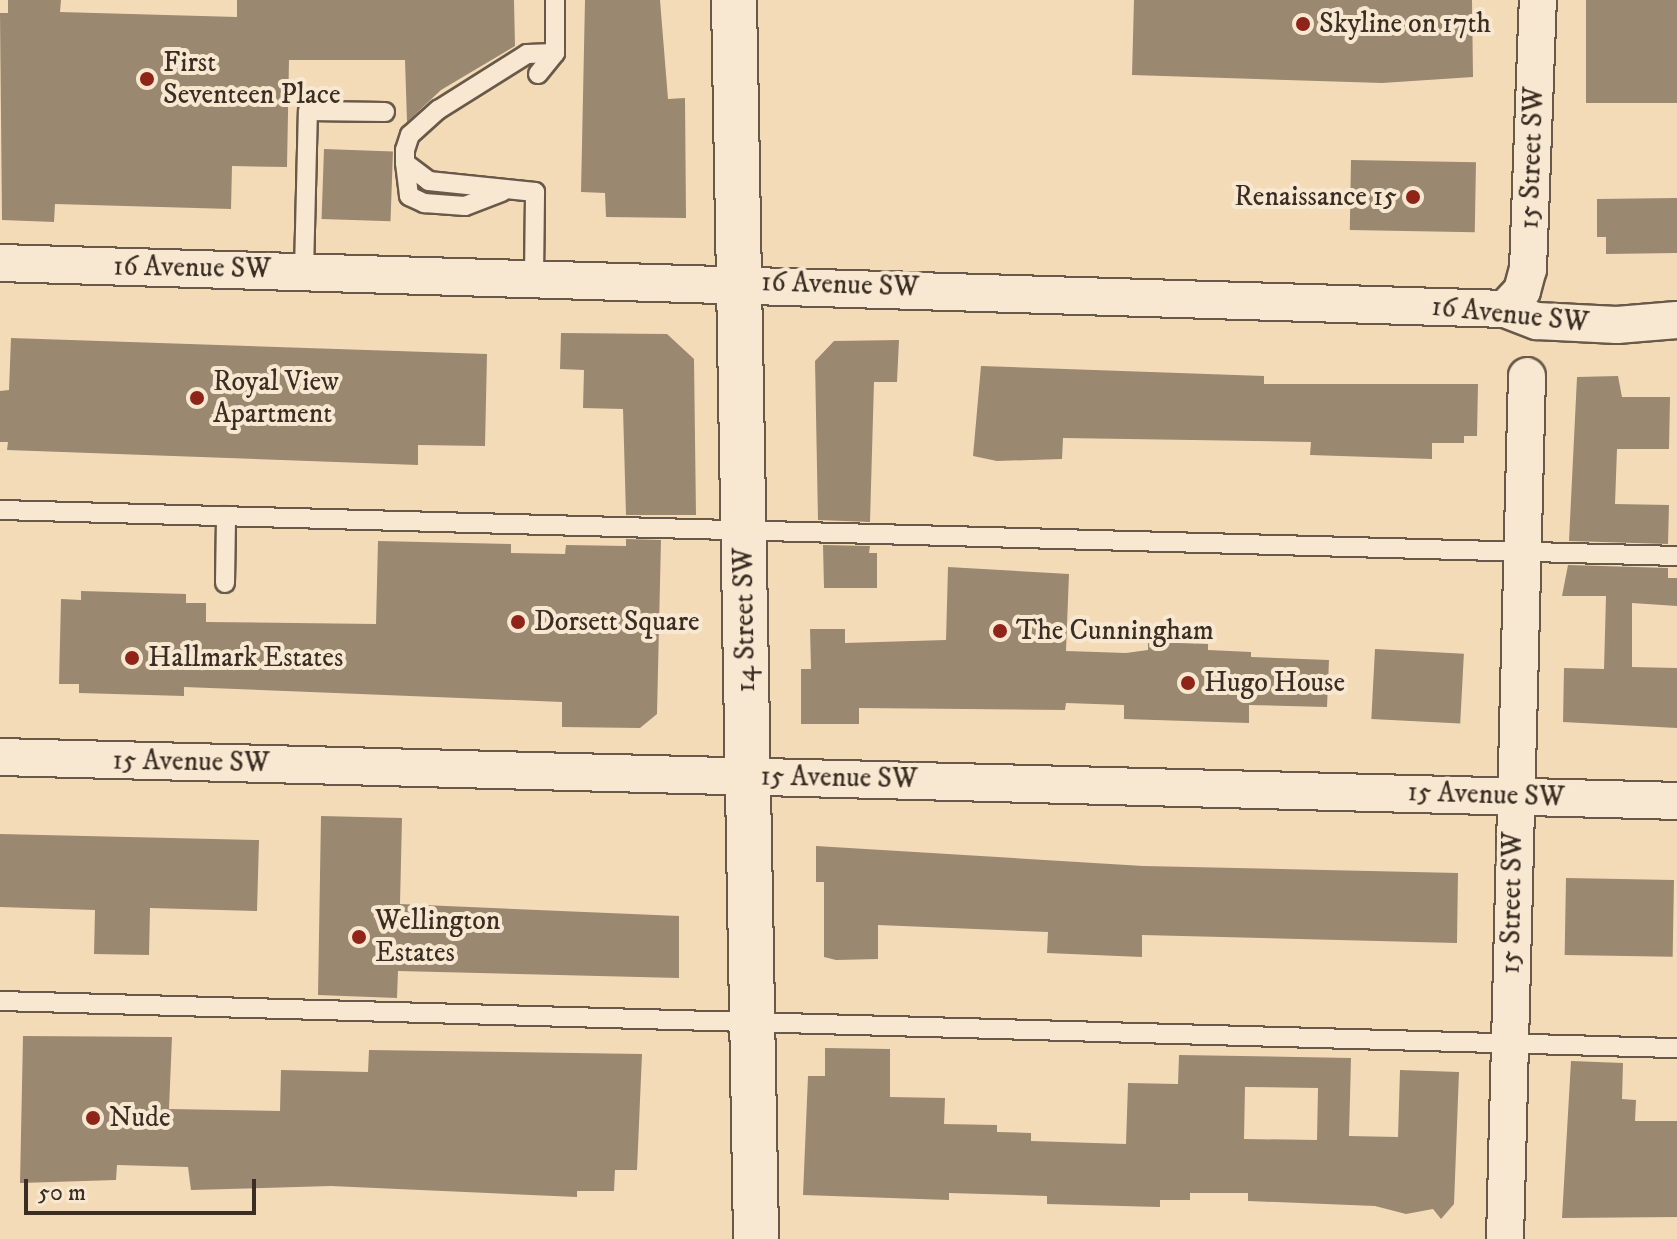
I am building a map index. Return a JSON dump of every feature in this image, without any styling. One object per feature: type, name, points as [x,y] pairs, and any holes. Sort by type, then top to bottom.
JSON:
[{"type":"main road","name":"14 Street SW","points":[[734,0],[756,1239]]},
{"type":"street","name":"15 Street SW","points":[[1505,309],[1522,291],[1528,269],[1538,0]]},
{"type":"street","name":"16 Avenue SW","points":[[0,263],[740,281],[1505,309],[1537,321],[1617,325],[1663,320]]},
{"type":"street","name":"15 Street SW","points":[[1505,1239],[1527,376]]},
{"type":"street","name":"15 Avenue SW","points":[[0,757],[1677,801]]},
{"type":"lane","points":[[538,74],[555,53],[555,0]]},
{"type":"lane","points":[[534,277],[535,192],[501,192],[429,181],[405,163],[410,135],[438,110],[527,54],[555,53]]},
{"type":"lane","points":[[304,271],[308,111],[385,112]]},
{"type":"lane","points":[[0,510],[1677,556]]},
{"type":"lane","points":[[225,583],[226,516]]},
{"type":"lane","points":[[0,1001],[1677,1048]]},
{"type":"building","points":[[8,0],[61,0],[60,12],[237,17],[237,0],[514,0],[515,46],[441,90],[407,122],[405,60],[289,60],[287,167],[232,166],[231,209],[55,204],[54,222],[2,220],[0,13],[8,13]]},
{"type":"building","points":[[585,0],[660,0],[668,99],[685,98],[686,218],[606,217],[605,193],[581,192]]},
{"type":"building","name":"Skyline on 17th","points":[[1134,0],[1472,0],[1473,77],[1382,83],[1132,75]]},
{"type":"building","points":[[1586,0],[1677,0],[1677,103],[1586,103]]},
{"type":"building","points":[[324,149],[393,151],[391,221],[322,219]]},
{"type":"building","name":"Renaissance 15","points":[[1351,160],[1476,162],[1475,232],[1350,230]]},
{"type":"building","points":[[1677,198],[1677,253],[1606,254],[1606,237],[1597,237],[1597,199]]},
{"type":"building","points":[[561,333],[667,334],[694,359],[696,515],[626,515],[623,409],[583,408],[584,370],[560,369]]},
{"type":"building","name":"Royal View Apartment","points":[[11,338],[487,354],[485,446],[418,445],[418,465],[7,450],[8,442],[0,442],[0,391],[9,390]]},
{"type":"building","points":[[899,340],[897,382],[874,382],[870,522],[818,520],[815,361],[834,341]]},
{"type":"building","points":[[981,366],[1264,376],[1264,384],[1478,384],[1477,436],[1464,436],[1464,443],[1432,443],[1432,459],[1310,455],[1311,442],[1063,438],[1062,459],[997,461],[973,456]]},
{"type":"building","points":[[1618,376],[1622,397],[1670,397],[1669,449],[1617,449],[1615,504],[1669,505],[1668,544],[1569,541],[1577,377]]},
{"type":"building","name":"Dorsett Square","points":[[626,539],[661,540],[657,714],[640,728],[562,727],[562,702],[184,687],[184,696],[79,693],[79,684],[59,684],[61,599],[81,600],[81,591],[186,594],[186,603],[206,603],[206,622],[376,624],[378,541],[511,544],[511,553],[565,554],[566,545],[626,546]]},
{"type":"building","points":[[823,545],[870,546],[869,553],[877,553],[877,588],[824,588]]},
{"type":"building","points":[[1568,565],[1668,568],[1668,578],[1677,578],[1677,606],[1632,603],[1632,667],[1677,668],[1677,728],[1563,722],[1564,668],[1604,669],[1606,596],[1562,596]]},
{"type":"building","points":[[948,567],[1069,574],[1066,651],[1126,653],[1148,650],[1148,642],[1208,644],[1208,650],[1251,652],[1251,657],[1329,660],[1327,707],[1249,705],[1249,723],[1124,719],[1124,705],[1066,703],[1065,710],[859,708],[859,724],[801,724],[801,669],[811,669],[810,629],[845,629],[845,643],[946,640]]},
{"type":"building","points":[[1375,649],[1464,654],[1460,724],[1371,719]]},
{"type":"building","points":[[321,816],[402,818],[400,904],[679,916],[679,978],[398,971],[397,998],[318,995]]},
{"type":"building","points":[[0,834],[259,840],[257,911],[150,908],[149,955],[94,954],[95,910],[0,907]]},
{"type":"building","points":[[816,846],[1143,866],[1458,873],[1457,943],[1142,935],[1142,957],[1047,953],[1048,932],[878,925],[878,959],[836,960],[824,957],[824,882],[816,882]]},
{"type":"building","points":[[1566,878],[1674,880],[1673,957],[1565,955]]},
{"type":"building","points":[[23,1036],[172,1037],[169,1109],[280,1111],[281,1070],[368,1072],[369,1050],[642,1054],[637,1170],[615,1170],[614,1191],[577,1191],[577,1197],[331,1186],[191,1190],[188,1167],[117,1165],[116,1180],[20,1183]]},
{"type":"building","points":[[825,1048],[890,1049],[890,1097],[945,1098],[944,1124],[997,1125],[997,1132],[1031,1133],[1031,1141],[1126,1144],[1128,1083],[1178,1084],[1179,1055],[1351,1058],[1349,1136],[1398,1137],[1400,1070],[1459,1072],[1454,1204],[1441,1219],[1433,1209],[1406,1214],[1375,1206],[1248,1201],[1248,1193],[1190,1193],[1190,1200],[1160,1200],[1160,1207],[1047,1204],[1047,1196],[949,1193],[949,1200],[803,1195],[808,1076],[825,1076]],"holes":[[[1245,1087],[1318,1088],[1317,1140],[1244,1139]]]},
{"type":"building","points":[[1571,1061],[1623,1063],[1622,1099],[1636,1100],[1635,1121],[1677,1121],[1677,1217],[1562,1218]]},
{"type":"place","name":"Skyline on 17th","points":[[1303,24]]},
{"type":"place","name":"First Seventeen Place","points":[[147,79]]},
{"type":"place","name":"Renaissance 15","points":[[1413,197]]},
{"type":"place","name":"Royal View Apartment","points":[[197,398]]},
{"type":"place","name":"Dorsett Square","points":[[518,622]]},
{"type":"place","name":"The Cunningham","points":[[1000,631]]},
{"type":"place","name":"Hallmark Estates","points":[[132,658]]},
{"type":"place","name":"Hugo House","points":[[1188,683]]},
{"type":"place","name":"Wellington Estates","points":[[359,937]]},
{"type":"place","name":"Nude","points":[[93,1118]]}]
